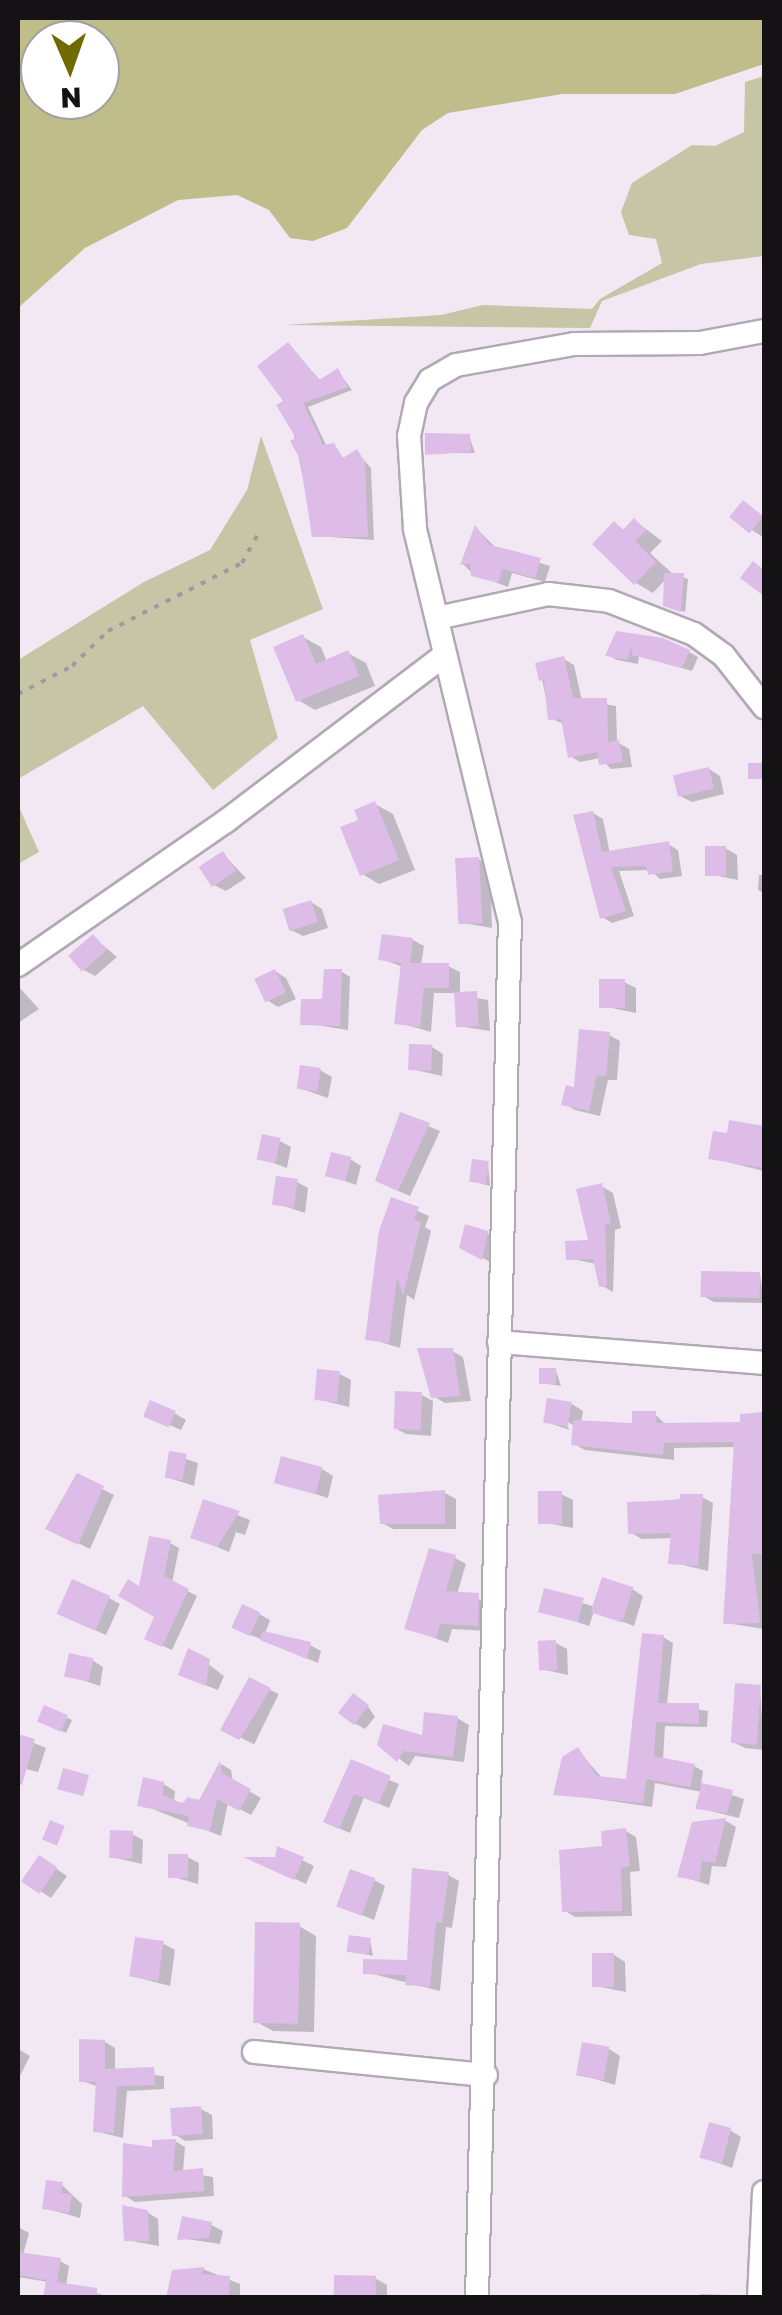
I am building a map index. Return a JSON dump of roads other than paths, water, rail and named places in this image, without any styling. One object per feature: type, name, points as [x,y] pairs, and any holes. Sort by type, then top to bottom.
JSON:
[{"type":"street","points":[[477,2298],[486,2075],[498,1342],[510,922],[445,655],[409,482],[416,403],[430,380],[456,365],[504,352],[574,344],[700,343],[764,331]]},
{"type":"street","points":[[437,618],[548,594],[609,601],[694,634],[724,656],[764,706]]},
{"type":"street","points":[[18,965],[226,821],[445,655]]},
{"type":"street","points":[[498,1342],[764,1363]]},
{"type":"street","points":[[254,2052],[486,2075]]},
{"type":"street","points":[[759,2298],[764,2192]]}]
